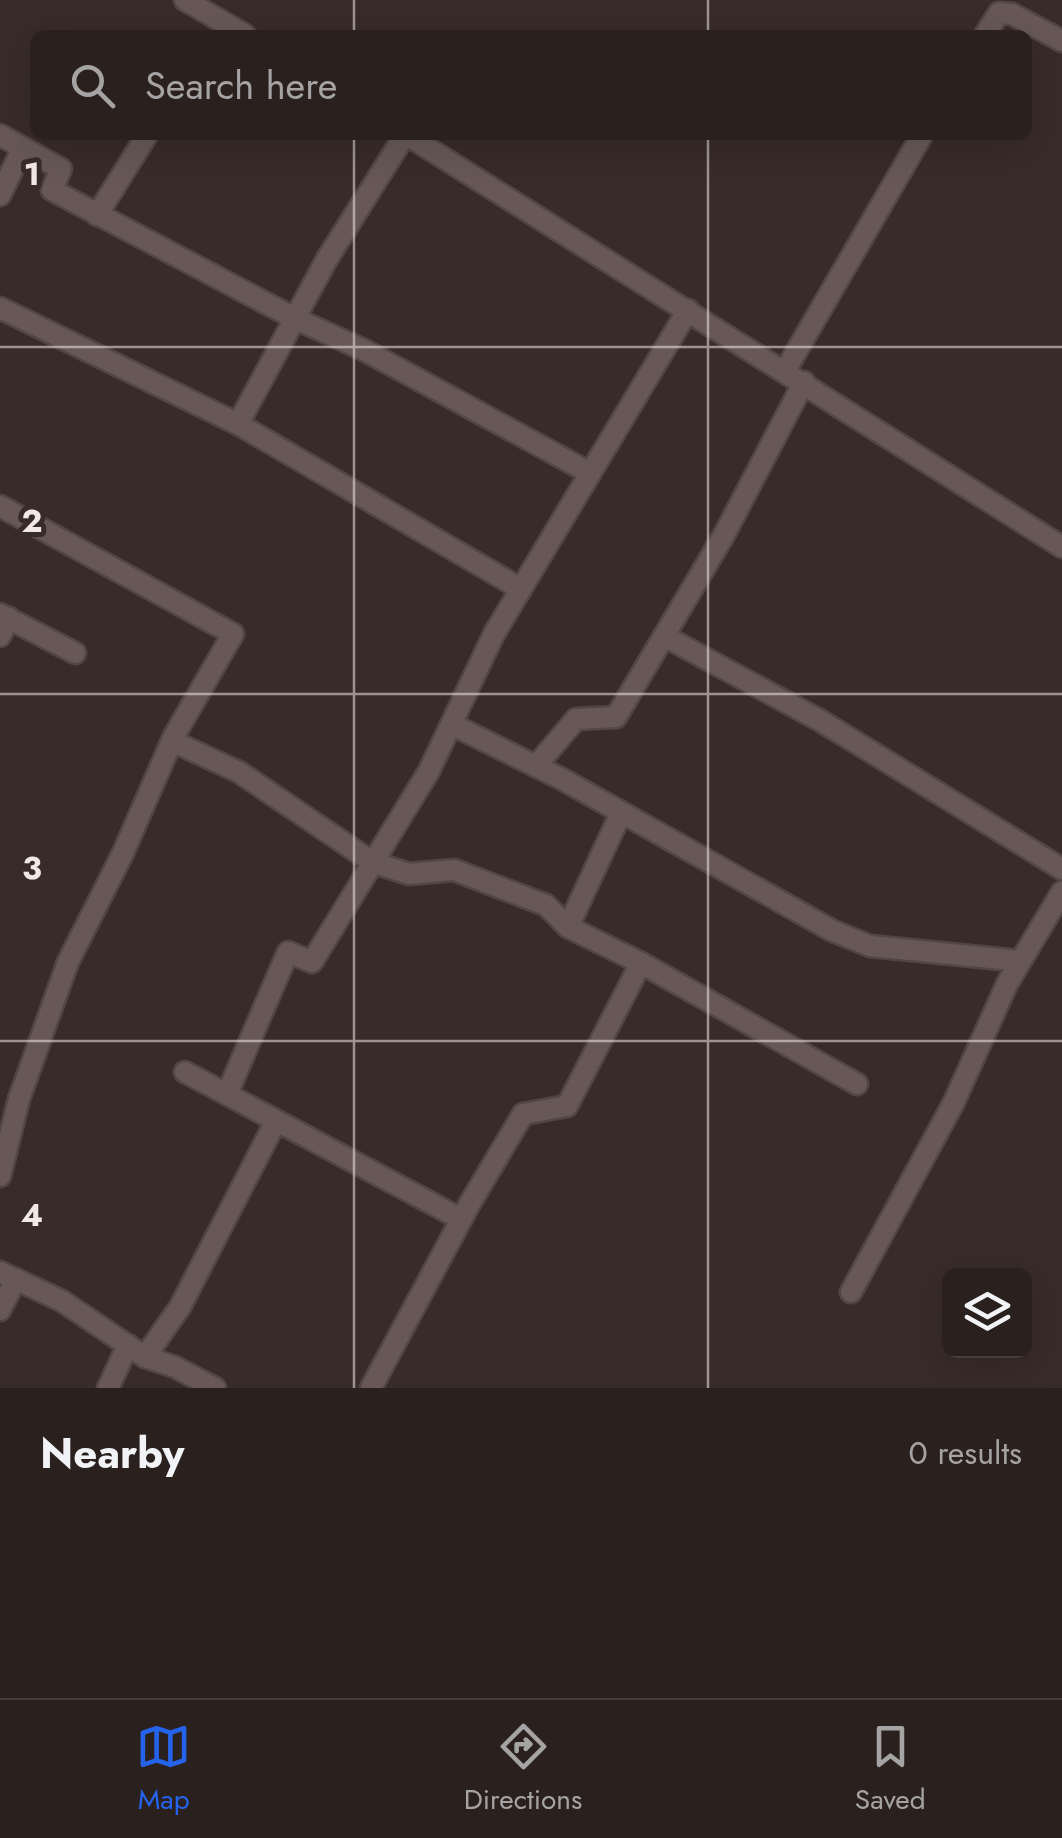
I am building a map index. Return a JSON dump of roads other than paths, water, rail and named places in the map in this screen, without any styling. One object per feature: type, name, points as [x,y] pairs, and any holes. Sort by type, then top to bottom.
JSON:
[{"type":"street","points":[[185,0],[214,27]]},
{"type":"street","points":[[988,30],[999,12],[1012,14],[1062,42]]},
{"type":"street","points":[[0,135],[61,168],[52,190],[296,319],[364,350],[590,473]]},
{"type":"street","points":[[98,215],[144,140]]},
{"type":"street","points":[[238,424],[326,260],[403,140]]},
{"type":"street","points":[[414,140],[785,370],[1062,548]]},
{"type":"street","points":[[785,370],[919,140]]},
{"type":"street","points":[[0,195],[23,148]]},
{"type":"street","points":[[0,308],[238,424],[521,590]]},
{"type":"street","points":[[227,1094],[288,952],[312,962],[429,771],[494,634],[688,310]]},
{"type":"street","points":[[536,766],[576,720],[616,718],[724,534],[804,382]]},
{"type":"street","points":[[0,506],[233,634],[172,741],[123,853],[68,962],[18,1099],[0,1176]]},
{"type":"street","points":[[3,623],[75,653]]},
{"type":"street","points":[[664,636],[821,721],[1062,869]]},
{"type":"street","points":[[453,726],[536,766],[833,932],[870,946],[1020,961]]},
{"type":"street","points":[[172,741],[238,772],[372,862],[409,874],[454,870],[546,905],[568,927],[641,963],[856,1084]]},
{"type":"street","points":[[568,927],[621,813]]},
{"type":"street","points":[[851,1292],[954,1102],[1007,984],[1062,892]]},
{"type":"street","points":[[371,1388],[461,1219],[523,1114],[568,1106],[641,963]]},
{"type":"street","points":[[185,1072],[461,1219]]},
{"type":"street","points":[[108,1388],[180,1307],[276,1121]]},
{"type":"street","points":[[0,1310],[8,1275],[62,1301],[137,1351],[215,1388]]}]
